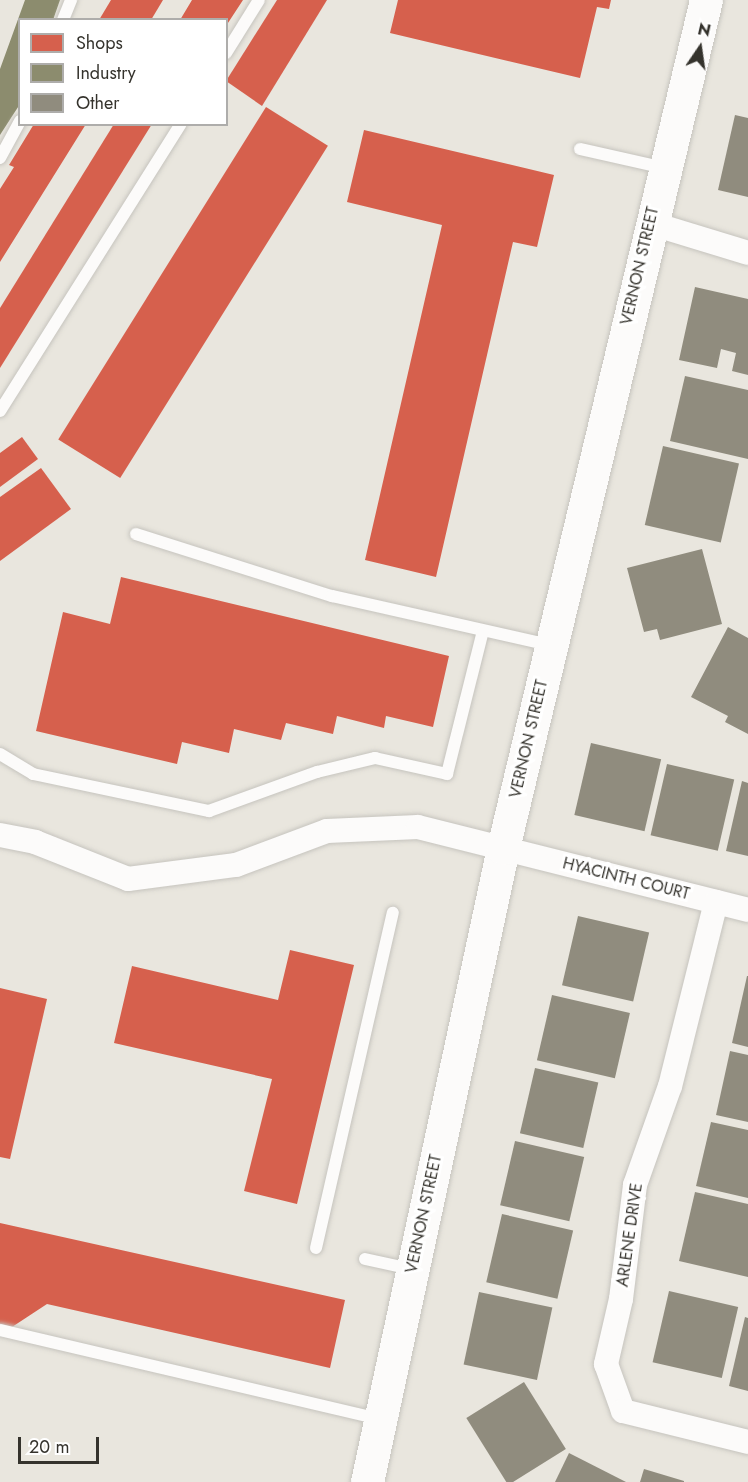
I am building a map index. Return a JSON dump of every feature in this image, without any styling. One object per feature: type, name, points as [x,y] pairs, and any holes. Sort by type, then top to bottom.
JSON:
[{"type":"main road","name":"VERNON STREET","points":[[367,1482],[503,848],[650,223],[706,0]]},
{"type":"street","points":[[650,223],[748,253]]},
{"type":"street","name":"HYACINTH COURT","points":[[0,835],[34,842],[128,879],[236,865],[327,831],[418,827],[748,910]]},
{"type":"street","name":"ARLENE DRIVE","points":[[716,902],[670,1086],[635,1185],[621,1299],[606,1364],[623,1411],[748,1442]]},
{"type":"lane","points":[[64,18],[70,0]]},
{"type":"lane","points":[[228,50],[259,0]]},
{"type":"lane","points":[[0,158],[18,125]]},
{"type":"lane","points":[[0,411],[181,126]]},
{"type":"lane","points":[[580,149],[664,168]]},
{"type":"lane","points":[[136,534],[332,596],[551,646]]},
{"type":"lane","points":[[0,754],[33,774],[209,811],[317,772],[375,758],[447,774],[483,631]]},
{"type":"lane","points":[[316,1248],[393,913]]},
{"type":"lane","points":[[365,1259],[412,1270]]},
{"type":"lane","points":[[0,1330],[380,1419]]},
{"type":"building: Shops","points":[[111,0],[163,0],[152,18],[100,18]]},
{"type":"building: Shops","points":[[192,0],[243,0],[228,23],[228,18],[181,18]]},
{"type":"building: Shops","points":[[277,0],[327,0],[262,106],[228,82],[228,78]]},
{"type":"building: Shops","points":[[398,0],[611,0],[609,9],[597,7],[580,78],[390,33]]},
{"type":"building: Shops","points":[[266,107],[328,146],[120,478],[58,439]]},
{"type":"building: Shops","points":[[33,126],[85,126],[0,262],[0,189],[14,167],[9,165]]},
{"type":"building: Shops","points":[[113,126],[151,126],[0,368],[0,308]]},
{"type":"building: Shops","points":[[364,130],[554,175],[537,247],[513,242],[436,577],[365,560],[442,225],[347,202]]},
{"type":"building: Shops","points":[[22,437],[38,459],[0,487],[0,453]]},
{"type":"building: Shops","points":[[41,468],[71,509],[0,561],[0,497]]},
{"type":"building: Shops","points":[[121,577],[449,656],[433,727],[386,716],[384,728],[337,716],[333,734],[286,723],[281,740],[234,729],[229,753],[182,742],[177,764],[36,731],[63,612],[110,624]]},
{"type":"building: Shops","points":[[290,950],[354,965],[297,1204],[244,1191],[272,1079],[114,1043],[132,966],[278,1000]]},
{"type":"building: Shops","points":[[0,988],[47,999],[10,1159],[0,1157]]},
{"type":"building: Shops","points":[[0,1223],[345,1300],[330,1368],[47,1304],[12,1327],[0,1324]]},
{"type":"building: Industry","points":[[25,0],[60,0],[54,18],[18,18]]},
{"type":"building: Industry","points":[[18,19],[18,107],[0,135],[0,69]]},
{"type":"building: Other","points":[[735,115],[748,118],[748,197],[718,190]]},
{"type":"building: Other","points":[[695,287],[748,299],[748,375],[732,371],[736,353],[721,349],[717,368],[679,360]]},
{"type":"building: Other","points":[[685,376],[748,390],[748,459],[670,441]]},
{"type":"building: Other","points":[[663,446],[739,464],[721,542],[645,525]]},
{"type":"building: Other","points":[[702,549],[722,624],[660,640],[657,629],[644,632],[627,568]]},
{"type":"building: Other","points":[[728,627],[748,638],[748,734],[725,722],[728,716],[691,697]]},
{"type":"building: Other","points":[[591,743],[661,759],[645,831],[574,815]]},
{"type":"building: Other","points":[[667,764],[734,780],[718,851],[651,835]]},
{"type":"building: Other","points":[[742,781],[748,783],[748,856],[726,851]]},
{"type":"building: Other","points":[[578,916],[649,932],[633,1002],[562,985]]},
{"type":"building: Other","points":[[748,976],[748,1047],[732,1043]]},
{"type":"building: Other","points":[[552,995],[630,1013],[615,1078],[537,1060]]},
{"type":"building: Other","points":[[730,1051],[748,1055],[748,1122],[716,1115]]},
{"type":"building: Other","points":[[535,1068],[598,1083],[583,1148],[520,1133]]},
{"type":"building: Other","points":[[711,1122],[748,1130],[748,1198],[696,1186]]},
{"type":"building: Other","points":[[515,1141],[584,1157],[569,1221],[500,1205]]},
{"type":"building: Other","points":[[695,1192],[748,1204],[748,1277],[679,1261]]},
{"type":"building: Other","points":[[502,1214],[573,1230],[557,1299],[486,1282]]},
{"type":"building: Other","points":[[669,1291],[738,1307],[722,1378],[653,1362]]},
{"type":"building: Other","points":[[479,1292],[552,1308],[537,1380],[464,1364]]},
{"type":"building: Other","points":[[745,1317],[748,1318],[748,1391],[729,1386]]},
{"type":"building: Other","points":[[524,1382],[566,1449],[513,1482],[506,1482],[466,1418]]},
{"type":"building: Other","points":[[569,1453],[626,1482],[555,1482]]},
{"type":"building: Other","points":[[644,1469],[684,1481],[684,1482],[640,1482]]}]
